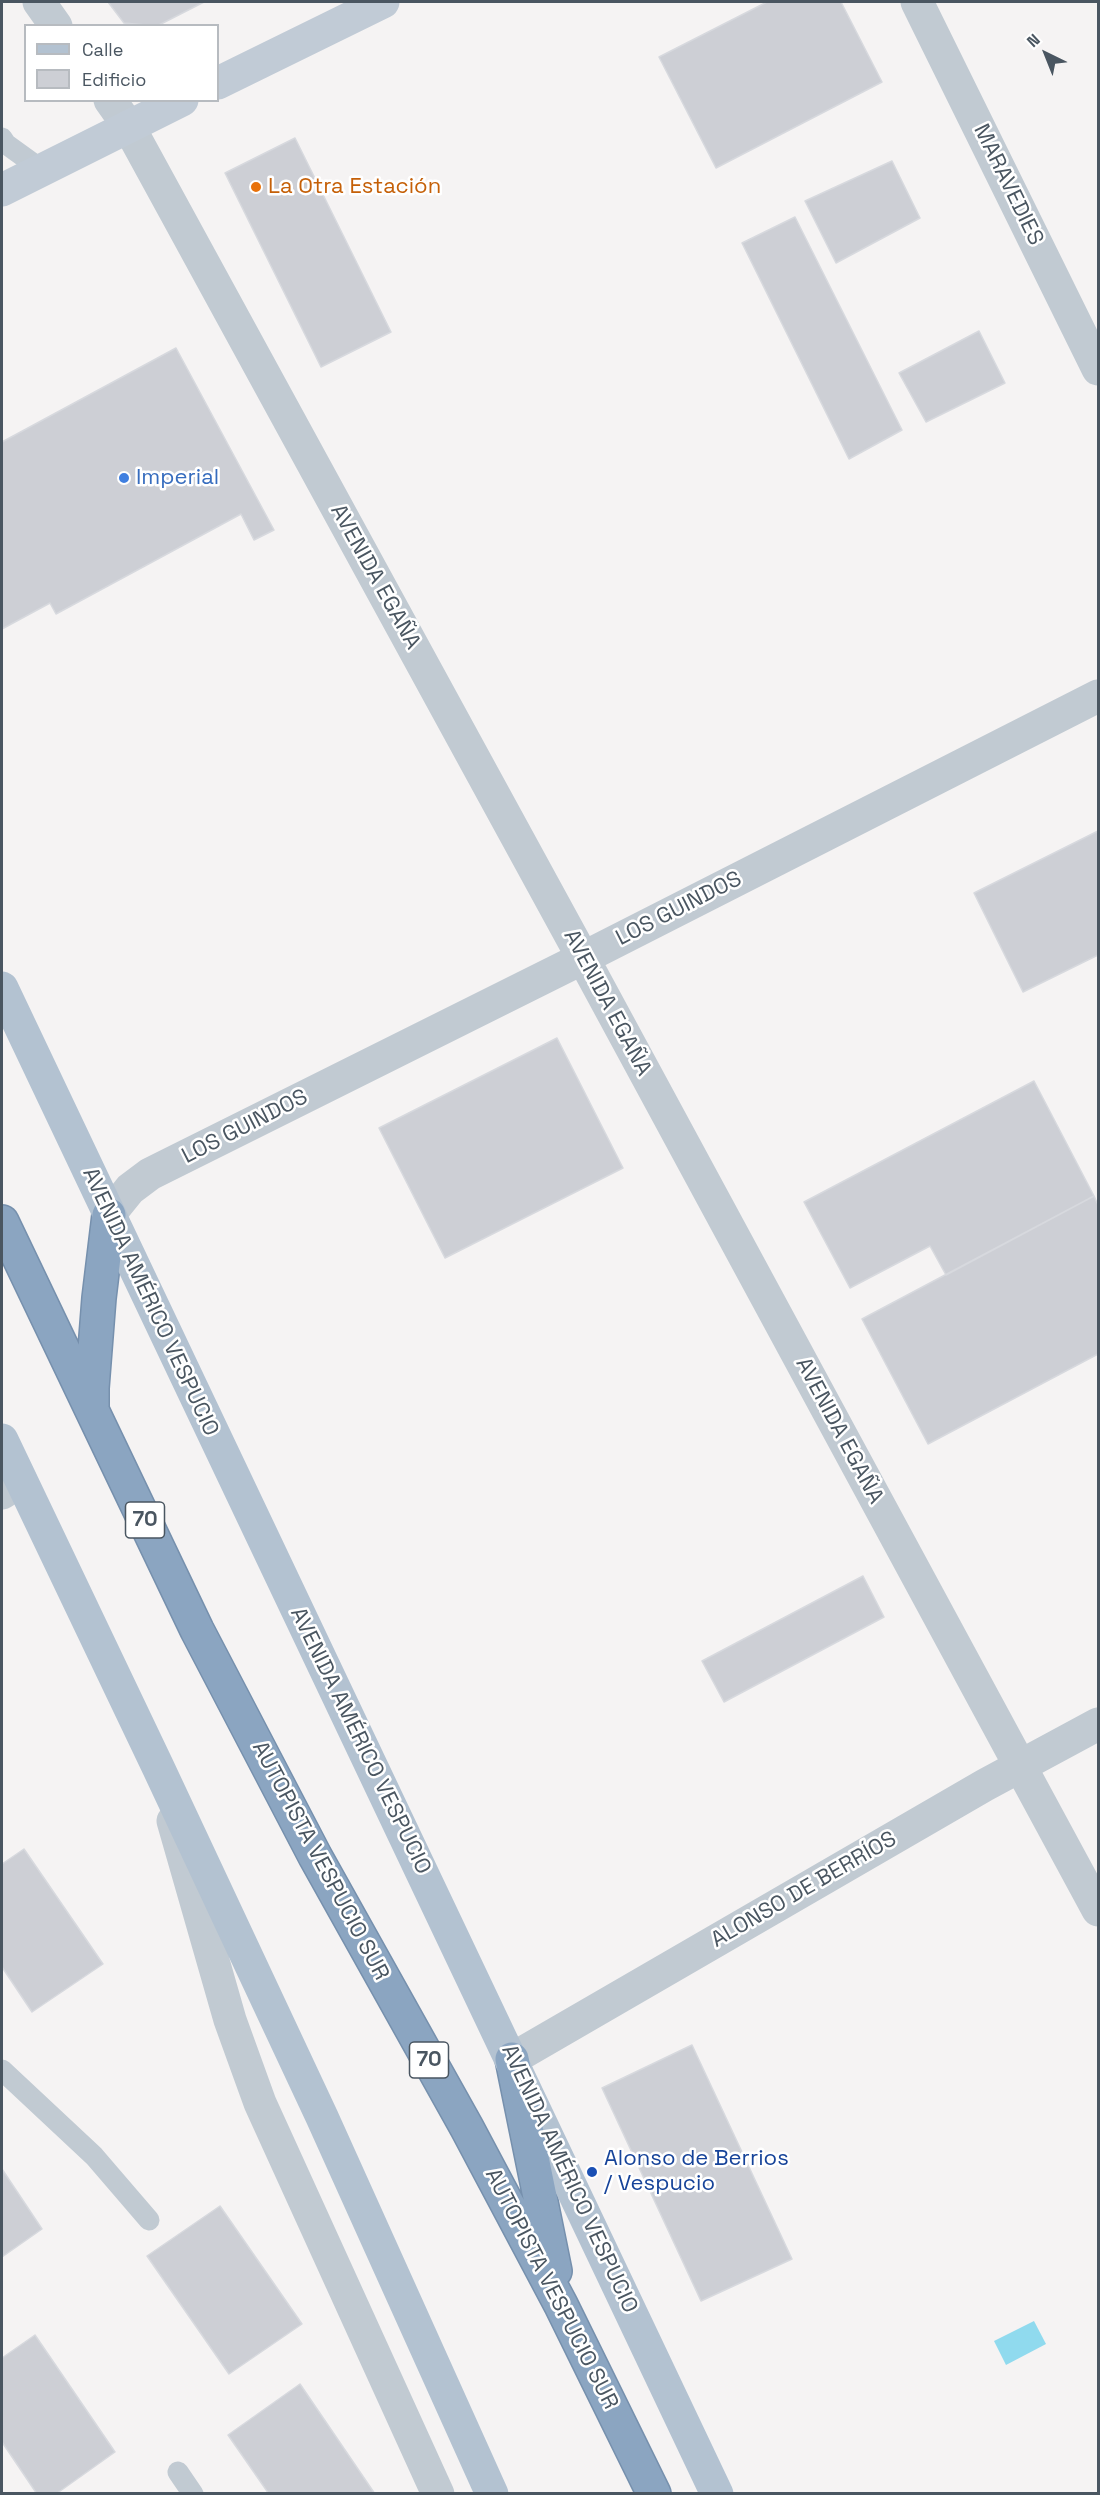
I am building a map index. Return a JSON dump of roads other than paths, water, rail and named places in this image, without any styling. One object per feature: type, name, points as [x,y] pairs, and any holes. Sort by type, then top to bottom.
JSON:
[{"type":"highway","points":[[92,1411],[93,1376],[109,1215]]},
{"type":"highway","name":"AUTOPISTA VESPUCIO SUR","points":[[2,1222],[197,1630],[309,1845],[467,2128],[561,2305],[654,2493]]},
{"type":"highway","points":[[512,2059],[561,2305]]},
{"type":"main road","points":[[219,83],[383,2]]},
{"type":"main road","points":[[2,190],[178,102]]},
{"type":"main road","name":"AVENIDA AMÉRICO VESPUCIO","points":[[2,988],[717,2493]]},
{"type":"main road","points":[[2,1440],[11,1487],[158,1767],[322,2117],[492,2493]]},
{"type":"street","points":[[39,2],[55,24]]},
{"type":"street","name":"MARAVEDIES","points":[[917,2],[1098,369]]},
{"type":"street","name":"AVENIDA EGAÑA","points":[[111,102],[129,127],[583,958],[1098,1910]]},
{"type":"street","name":"LOS GUINDOS","points":[[109,1215],[130,1189],[150,1174],[583,958],[1098,696]]},
{"type":"street","name":"ALONSO DE BERRÍOS","points":[[512,2059],[1098,1724]]},
{"type":"street","points":[[158,1767],[230,2020],[260,2103],[438,2493]]},
{"type":"lane","points":[[2,138],[6,144],[42,170]]},
{"type":"lane","points":[[2,2070],[94,2156],[149,2220]]},
{"type":"lane","points":[[178,2472],[193,2493]]},
{"type":"water","points":[[1034,2321],[1046,2344],[1006,2365],[994,2341]]},
{"type":"place","name":"La Otra Estación","points":[[256,187]]},
{"type":"place","name":"Imperial","points":[[124,478]]},
{"type":"place","name":"Alonso de Berrios / Vespucio","points":[[592,2172]]}]
